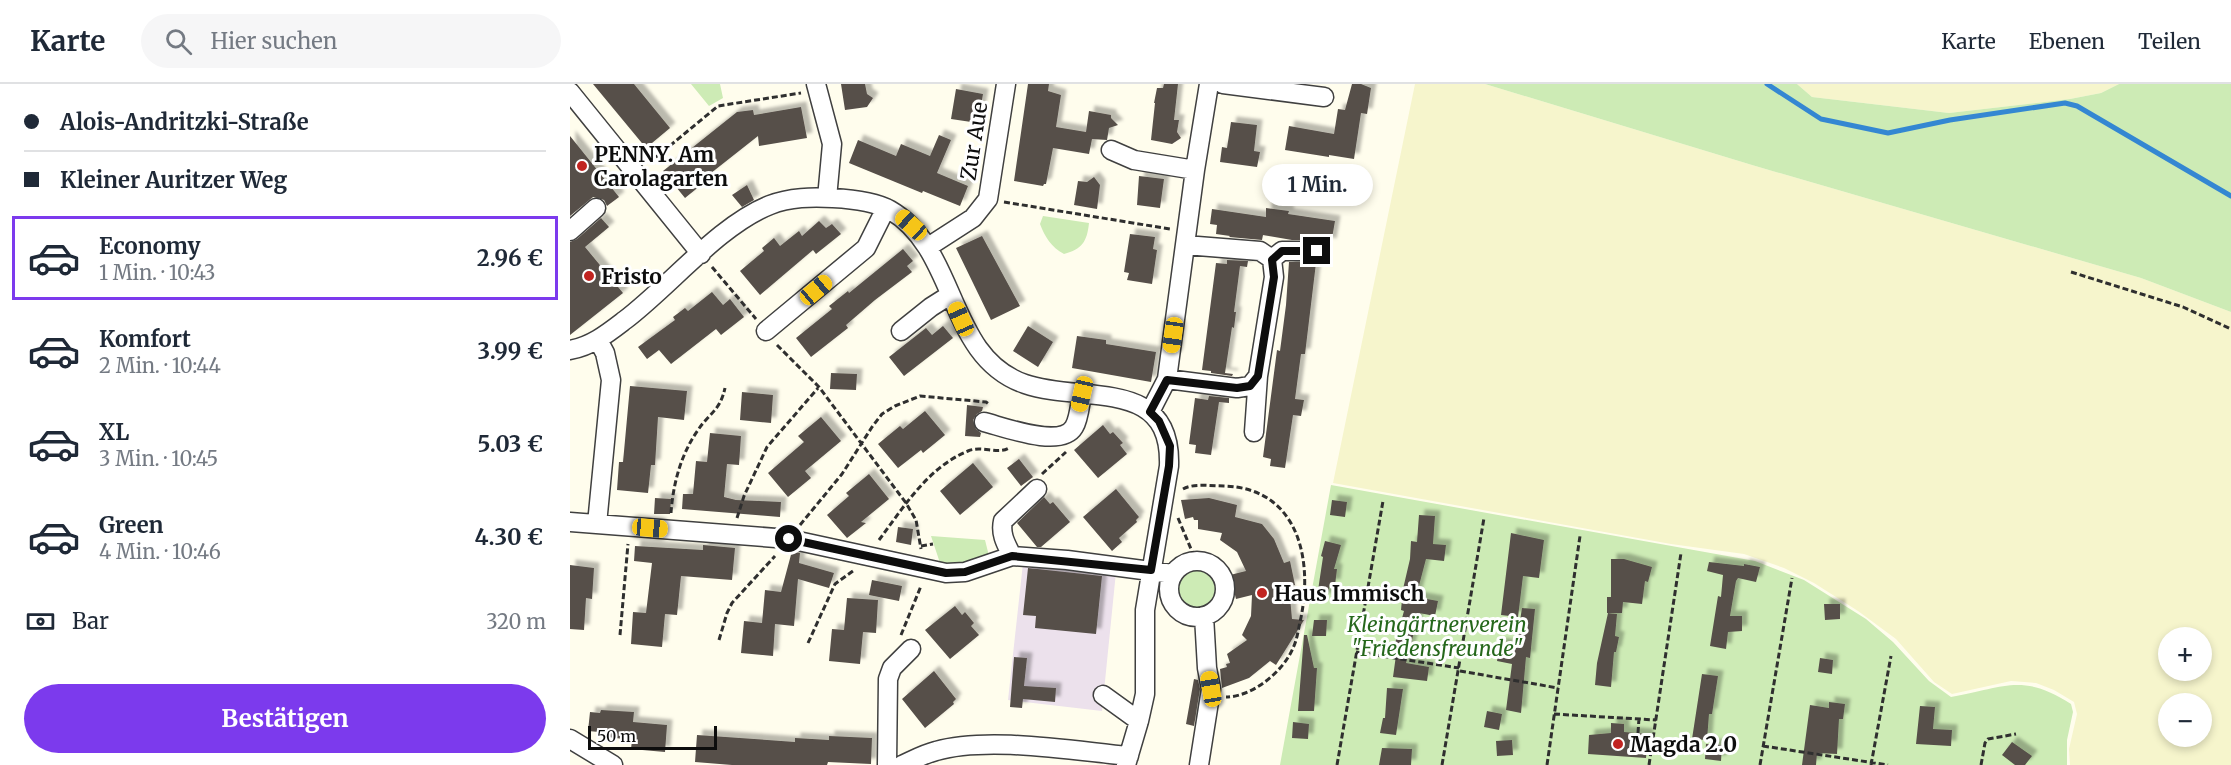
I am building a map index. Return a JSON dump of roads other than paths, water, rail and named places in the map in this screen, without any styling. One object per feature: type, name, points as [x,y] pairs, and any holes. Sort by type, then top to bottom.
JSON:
[{"type":"street","name":"Zur Aue","points":[[928,247],[973,218],[988,199],[1006,84]]},
{"type":"street","points":[[1150,412],[1167,380],[1209,84]]},
{"type":"street","points":[[1223,84],[1324,97]]},
{"type":"street","points":[[817,87],[832,144],[826,198]]},
{"type":"street","points":[[570,92],[701,254]]},
{"type":"street","points":[[1111,150],[1134,160],[1195,170]]},
{"type":"street","points":[[570,351],[598,340],[747,217],[769,205],[802,198],[849,199],[886,208],[911,225],[928,247],[977,348],[1007,377],[1042,389],[1135,402],[1150,412],[1162,426],[1170,446],[1169,466],[1145,610],[1145,694],[1127,760],[1006,745],[969,745],[936,751],[902,765]]},
{"type":"street","points":[[570,231],[596,208]]},
{"type":"street","points":[[766,331],[866,248],[886,208]]},
{"type":"street","points":[[1186,239],[1260,251],[1272,260],[1274,277],[1258,376],[1254,432]]},
{"type":"street","points":[[1272,260],[1282,251],[1317,251]]},
{"type":"street","points":[[900,331],[951,295]]},
{"type":"street","points":[[597,524],[611,380],[605,353],[598,340]]},
{"type":"street","points":[[1167,380],[1237,388],[1250,386],[1258,376]]},
{"type":"street","points":[[984,422],[1054,438],[1062,437],[1075,427],[1082,394]]},
{"type":"street","points":[[1012,556],[1001,529],[1003,521],[1037,489]]},
{"type":"street","points":[[570,522],[789,539],[946,573],[965,572],[1012,556],[1173,574]]},
{"type":"street","points":[[1196,561],[1213,566],[1224,580],[1224,598],[1220,606],[1204,616],[1185,615],[1172,602],[1169,592],[1173,574],[1179,567],[1196,561]]},
{"type":"street","points":[[1199,765],[1211,689],[1207,668],[1204,616]]},
{"type":"street","points":[[887,765],[888,679],[892,668],[911,649]]},
{"type":"street","points":[[1103,695],[1139,721]]},
{"type":"street","points":[[570,740],[613,765]]},
{"type":"waterway","points":[[1767,84],[1821,119],[1888,133],[1950,120],[2065,103],[2077,106],[2231,196]]},
{"type":"place","name":"PENNY. Am Carolagarten","points":[[582,166]]},
{"type":"place","name":"Fristo","points":[[589,276]]},
{"type":"place","name":"Haus Immisch","points":[[1262,593]]},
{"type":"place","name":"Magda 2.0","points":[[1618,744]]},
{"type":"park label","name":"Kleingärtnerverein \"Friedensfreunde\"","points":[[1437,636]]}]
